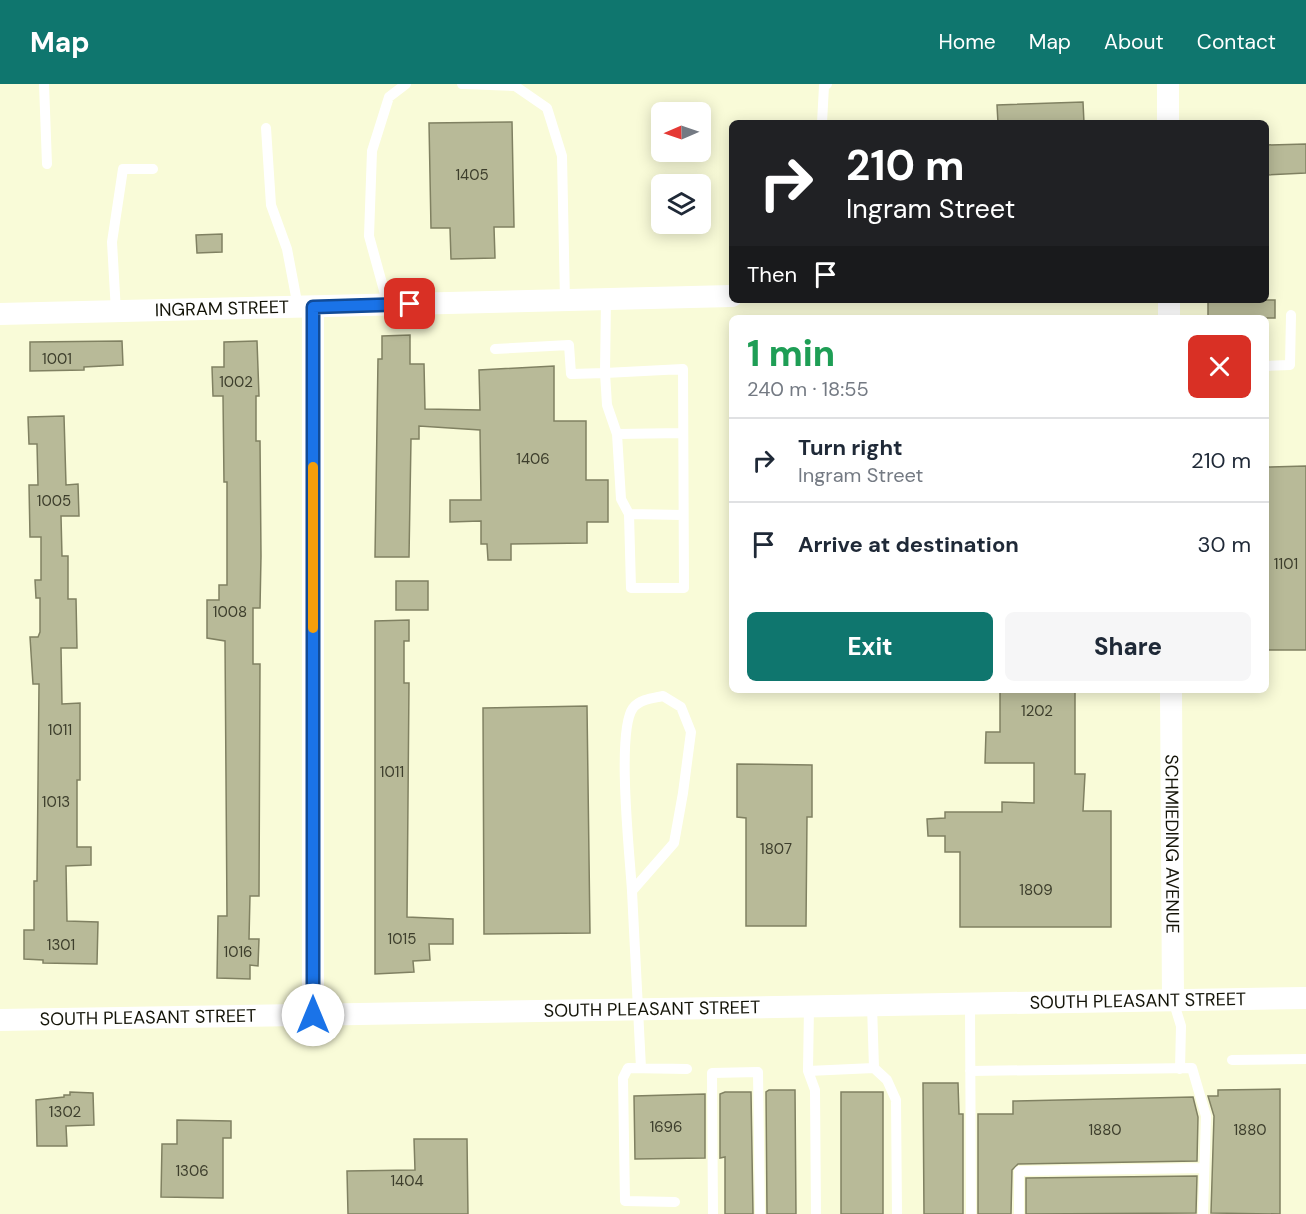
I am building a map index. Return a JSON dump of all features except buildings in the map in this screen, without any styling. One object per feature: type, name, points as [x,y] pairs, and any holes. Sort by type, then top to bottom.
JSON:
[{"type":"street","points":[[1168,84],[1168,120]]},
{"type":"street","name":"INGRAM STREET","points":[[0,315],[729,296]]},
{"type":"street","points":[[306,307],[313,1015]]},
{"type":"street","name":"SCHMIEDING AVENUE","points":[[1171,693],[1173,1000]]},
{"type":"street","name":"SOUTH PLEASANT STREET","points":[[0,1020],[1306,998]]},
{"type":"lane","points":[[44,84],[47,164]]},
{"type":"lane","points":[[388,305],[369,236],[372,151],[389,97],[406,84]]},
{"type":"lane","points":[[462,84],[515,86],[547,108],[562,156],[565,301]]},
{"type":"lane","points":[[822,120],[824,86],[827,84]]},
{"type":"lane","points":[[266,128],[271,205],[306,307]]},
{"type":"lane","points":[[116,312],[112,242],[123,169],[153,169]]},
{"type":"lane","points":[[495,349],[569,345],[571,375],[605,373],[682,369],[684,588],[631,588],[629,514],[621,499],[617,434],[607,405],[605,373],[606,300]]},
{"type":"lane","points":[[1269,366],[1290,365],[1292,315]]},
{"type":"lane","points":[[617,434],[683,433]]},
{"type":"lane","points":[[629,514],[683,515]]},
{"type":"lane","points":[[632,891],[674,843],[683,793],[691,732],[681,707],[663,696],[644,700],[633,708],[624,737],[641,1068]]},
{"type":"lane","points":[[1173,1000],[1181,1026],[1180,1069]]},
{"type":"lane","points":[[970,1004],[971,1214]]},
{"type":"lane","points":[[872,1005],[874,1068]]},
{"type":"lane","points":[[809,1006],[808,1071],[814,1090],[816,1214]]},
{"type":"lane","points":[[1232,1060],[1306,1059]]},
{"type":"lane","points":[[675,1202],[625,1201],[623,1078],[628,1068],[687,1069]]},
{"type":"lane","points":[[808,1071],[874,1068],[887,1080],[896,1100],[897,1214]]},
{"type":"lane","points":[[970,1071],[1192,1068],[1206,1116],[1203,1214]]},
{"type":"lane","points":[[713,1214],[712,1073],[747,1072],[758,1072],[760,1214]]},
{"type":"lane","points":[[1019,1214],[1019,1171],[1204,1168]]},
{"type":"slow traffic","points":[[313,467],[313,628]]},
{"type":"route","points":[[313,1015],[313,307],[410,304]]}]
